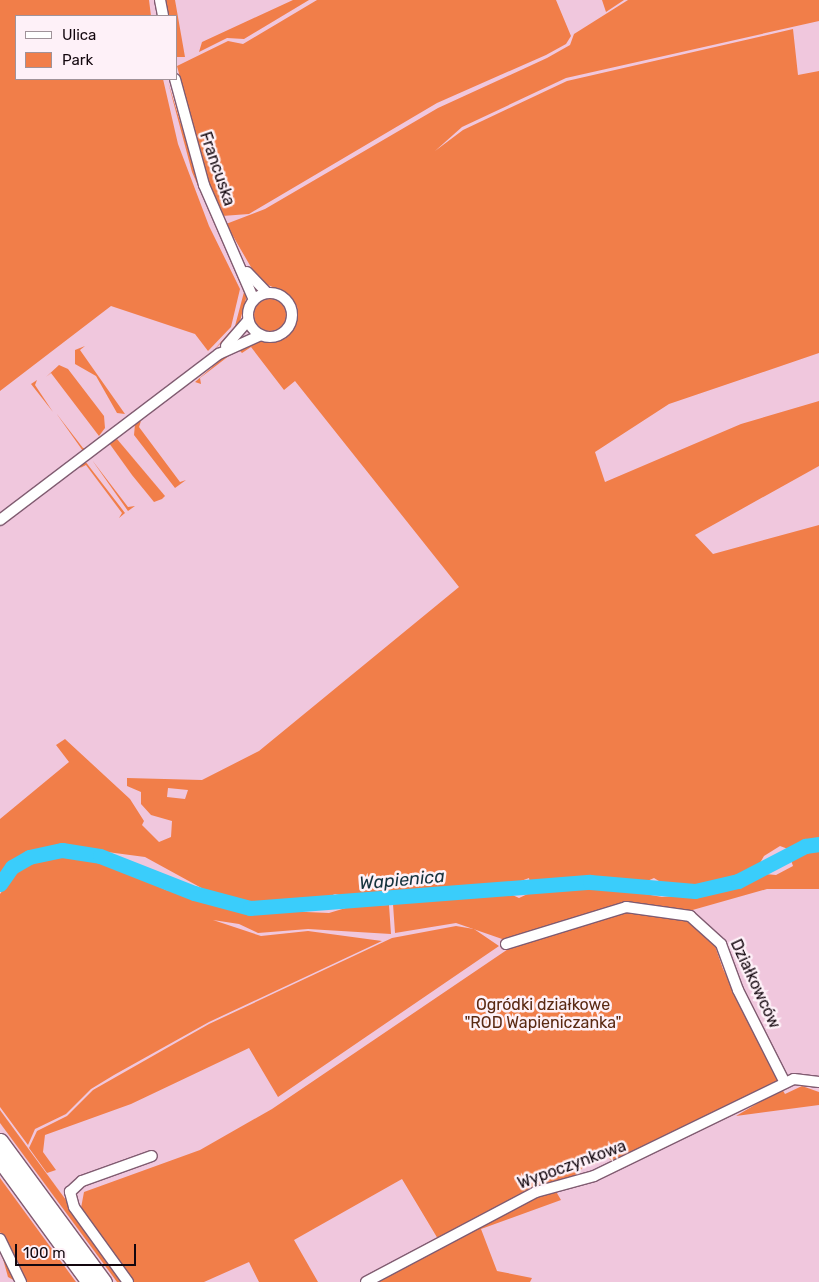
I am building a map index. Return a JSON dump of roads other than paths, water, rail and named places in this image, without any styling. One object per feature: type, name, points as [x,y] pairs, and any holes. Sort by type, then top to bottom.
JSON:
[{"type":"highway","points":[[0,1141],[104,1282]]},
{"type":"highway","points":[[0,1160],[89,1282]]},
{"type":"street","points":[[160,0],[164,15]]},
{"type":"street","name":"Francuska","points":[[175,80],[204,185],[242,266],[254,300]]},
{"type":"street","name":"Francuska","points":[[242,266],[267,293]]},
{"type":"street","points":[[0,520],[219,354],[248,321],[254,300],[267,293],[287,300],[292,314],[282,334],[260,335],[219,354]]},
{"type":"street","points":[[248,321],[260,335]]},
{"type":"street","name":"Działkowców","points":[[506,944],[626,907],[690,916],[721,944],[738,990],[786,1083]]},
{"type":"street","name":"Wypoczynkowa","points":[[366,1282],[507,1205],[553,1186],[594,1176],[786,1083],[804,1077],[819,1082]]},
{"type":"street","points":[[128,1282],[74,1207],[70,1192],[82,1181],[152,1156]]},
{"type":"street","points":[[0,1239],[22,1282]]},
{"type":"waterway","name":"Wapienica","points":[[0,884],[12,867],[29,857],[62,850],[100,856],[194,893],[250,908],[590,882],[695,891],[738,881],[805,846],[819,844]]},
{"type":"park label","name":"Ogródki działkowe \"ROD Wapieniczanka\"","points":[[543,1014]]}]
